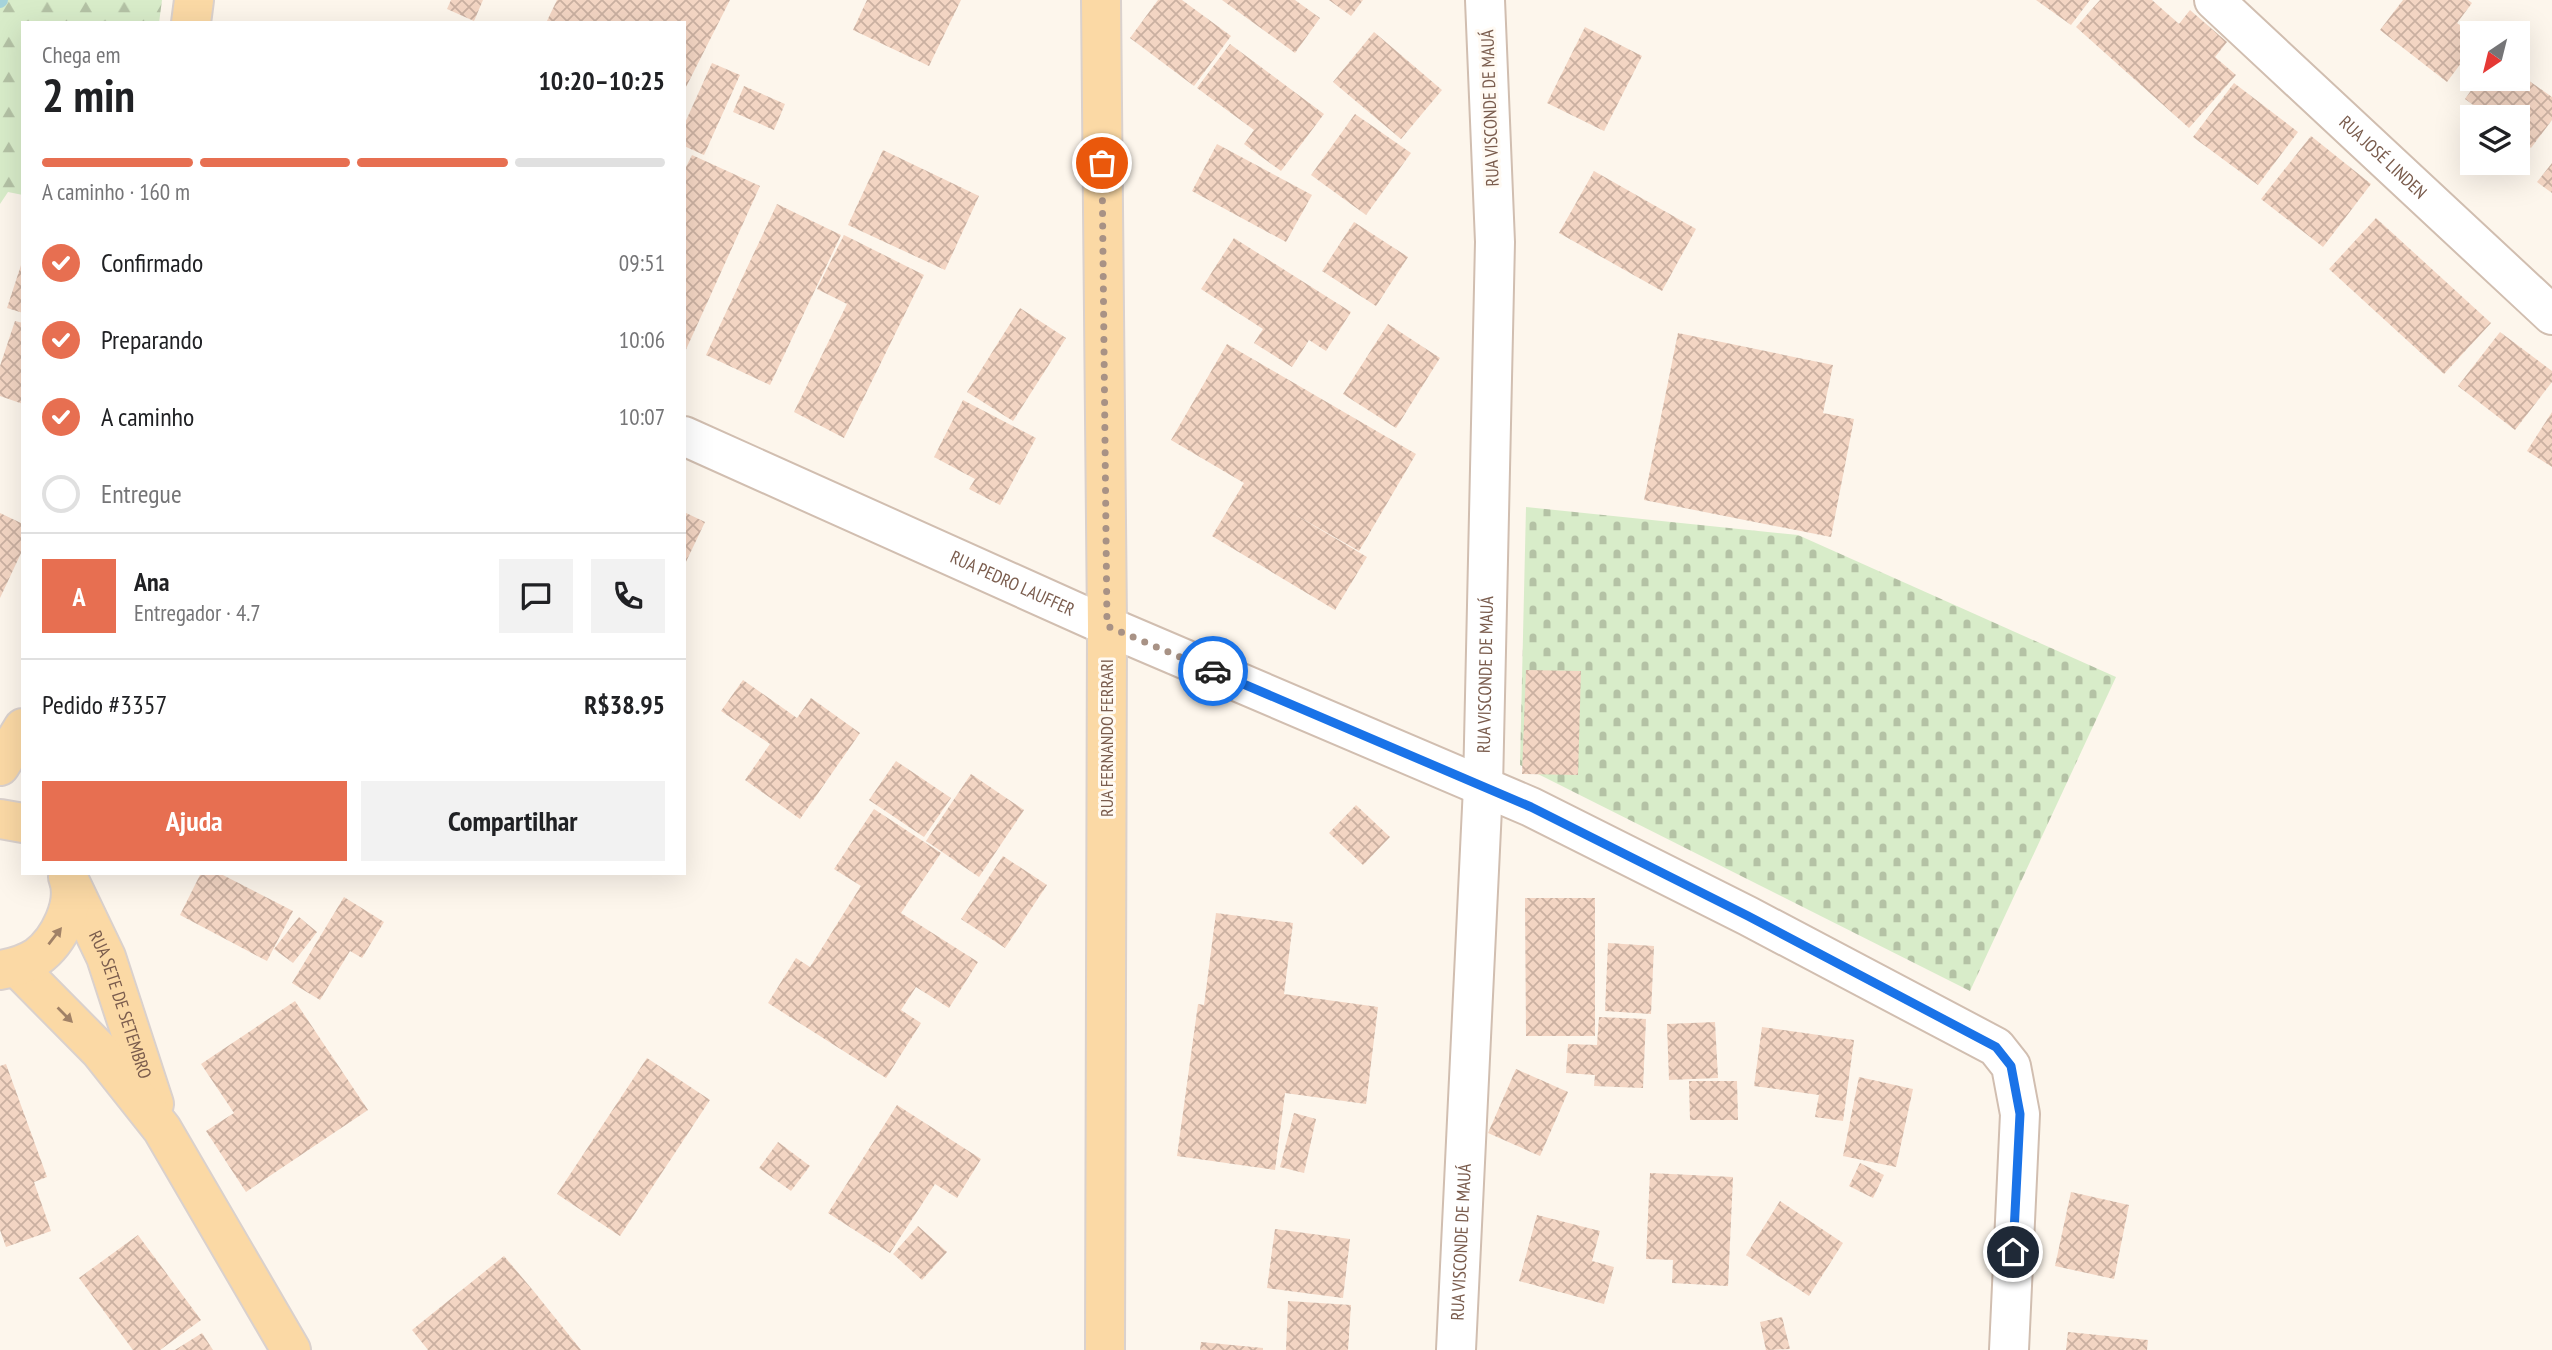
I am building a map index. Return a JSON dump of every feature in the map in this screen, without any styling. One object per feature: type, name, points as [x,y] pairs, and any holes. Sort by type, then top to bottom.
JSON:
[{"type":"main road","points":[[191,21],[194,0]]},
{"type":"main road","name":"RUA FERNANDO FERRARI","points":[[1101,0],[1107,626],[1105,1350]]},
{"type":"main road","points":[[0,766],[21,731]]},
{"type":"main road","points":[[0,819],[21,824]]},
{"type":"main road","points":[[9,969],[39,956],[62,928],[69,912],[68,878]]},
{"type":"main road","name":"RUA SETE DE SETEMBRO","points":[[68,878],[117,986],[162,1129]]},
{"type":"main road","name":"RUA SETE DE SETEMBRO","points":[[9,969],[100,1051],[162,1129],[291,1350]]},
{"type":"street","name":"RUA VISCONDE DE MAUÁ","points":[[1456,1350],[1483,787],[1495,242],[1485,0]]},
{"type":"street","name":"RUA JOSÉ LINDEN","points":[[2214,0],[2552,315]]},
{"type":"street","name":"RUA PEDRO LAUFFER","points":[[686,437],[1107,626],[1531,807],[1996,1047],[2011,1066],[2020,1114],[2009,1350]]},
{"type":"green space","points":[[0,0],[162,0],[159,21],[21,21],[21,195],[8,192],[0,204]]},
{"type":"green space","points":[[1526,507],[1798,535],[2116,677],[1970,991],[1520,765]]},
{"type":"building","points":[[451,0],[483,0],[474,21],[447,9]]},
{"type":"building","points":[[557,0],[730,0],[686,87],[686,21],[547,21]]},
{"type":"building","points":[[867,0],[961,0],[929,66],[853,30]]},
{"type":"building","points":[[1158,0],[1182,0],[1231,36],[1194,86],[1130,38]]},
{"type":"building","points":[[1222,0],[1295,0],[1320,18],[1295,53]]},
{"type":"building","points":[[1329,0],[1363,0],[1351,16]]},
{"type":"building","points":[[2036,0],[2090,0],[2071,25]]},
{"type":"building","points":[[2100,0],[2152,0],[2179,24],[2190,10],[2227,42],[2215,57],[2236,75],[2189,128],[2076,27]]},
{"type":"building","points":[[2403,0],[2468,0],[2472,3],[2457,23],[2460,25],[2460,64],[2447,82],[2380,30]]},
{"type":"building","points":[[1585,27],[1642,56],[1604,131],[1547,103]]},
{"type":"building","points":[[1374,32],[1442,90],[1401,139],[1333,82]]},
{"type":"building","points":[[1230,44],[1324,114],[1281,171],[1244,144],[1254,130],[1197,88]]},
{"type":"building","points":[[712,63],[740,75],[704,155],[686,147],[686,121]]},
{"type":"building","points":[[2530,81],[2552,97],[2552,120],[2531,148],[2530,105],[2473,105],[2465,99],[2471,91],[2530,91]]},
{"type":"building","points":[[2234,83],[2298,132],[2258,185],[2193,137]]},
{"type":"building","points":[[744,86],[785,104],[774,130],[733,112]]},
{"type":"building","points":[[1355,114],[1411,153],[1366,215],[1311,175]]},
{"type":"building","points":[[2311,136],[2371,184],[2323,247],[2261,199]]},
{"type":"building","points":[[1217,144],[1312,195],[1286,242],[1192,191]]},
{"type":"building","points":[[883,150],[979,196],[945,270],[848,225]]},
{"type":"building","points":[[692,155],[760,186],[686,350],[686,167]]},
{"type":"building","points":[[2552,163],[2552,193],[2537,182]]},
{"type":"building","points":[[1594,171],[1696,229],[1662,291],[1559,233]]},
{"type":"building","points":[[777,204],[841,235],[770,385],[706,355]]},
{"type":"building","points":[[2376,218],[2491,323],[2444,374],[2329,269]]},
{"type":"building","points":[[1354,222],[1408,257],[1376,306],[1322,271]]},
{"type":"building","points":[[844,235],[924,275],[844,438],[794,412],[847,304],[817,289]]},
{"type":"building","points":[[1234,238],[1351,312],[1326,351],[1309,340],[1292,367],[1254,343],[1263,329],[1201,289]]},
{"type":"building","points":[[21,265],[21,312],[7,308]]},
{"type":"building","points":[[1020,308],[1066,338],[1013,421],[967,392]]},
{"type":"building","points":[[15,321],[21,322],[21,403],[0,396],[0,366]]},
{"type":"building","points":[[1388,324],[1440,358],[1396,428],[1343,394]]},
{"type":"building","points":[[2500,332],[2552,371],[2552,382],[2515,430],[2458,386]]},
{"type":"building","points":[[1678,333],[1833,365],[1823,413],[1854,419],[1831,537],[1644,500]]},
{"type":"building","points":[[1227,344],[1416,454],[1359,551],[1287,510],[1367,557],[1335,610],[1212,536],[1244,483],[1171,440]]},
{"type":"building","points":[[963,400],[1036,438],[1000,505],[969,489],[975,479],[934,457]]},
{"type":"building","points":[[2552,412],[2552,467],[2527,451]]},
{"type":"building","points":[[0,513],[21,523],[21,553],[0,598]]},
{"type":"building","points":[[686,513],[705,522],[686,562]]},
{"type":"building","points":[[1526,670],[1581,671],[1578,775],[1522,774]]},
{"type":"building","points":[[743,680],[797,718],[811,698],[860,733],[800,819],[745,780],[770,744],[721,711]]},
{"type":"building","points":[[896,761],[951,798],[924,837],[869,800]]},
{"type":"building","points":[[971,774],[1024,810],[979,877],[926,841]]},
{"type":"building","points":[[1356,805],[1390,837],[1363,865],[1329,833]]},
{"type":"building","points":[[874,809],[941,853],[901,913],[978,962],[949,1008],[916,987],[901,1010],[921,1023],[886,1078],[768,1003],[796,958],[810,967],[861,886],[834,869]]},
{"type":"building","points":[[1003,856],[1047,885],[1005,948],[961,919]]},
{"type":"building","points":[[200,875],[223,875],[293,911],[267,961],[180,915]]},
{"type":"building","points":[[344,897],[384,922],[362,958],[350,951],[320,1000],[292,983]]},
{"type":"building","points":[[1525,898],[1595,898],[1595,1036],[1526,1036]]},
{"type":"building","points":[[1216,913],[1293,923],[1284,994],[1378,1007],[1366,1104],[1285,1093],[1275,1170],[1177,1156],[1198,1004],[1204,1005]]},
{"type":"building","points":[[299,917],[317,932],[293,963],[274,949]]},
{"type":"building","points":[[1608,943],[1654,946],[1651,1014],[1605,1011]]},
{"type":"building","points":[[295,1001],[368,1110],[246,1192],[206,1131],[234,1113],[201,1064]]},
{"type":"building","points":[[1599,1017],[1646,1019],[1643,1088],[1594,1086],[1595,1075],[1566,1073],[1568,1044],[1597,1045]]},
{"type":"building","points":[[1715,1022],[1718,1078],[1669,1080],[1667,1024]]},
{"type":"building","points":[[1762,1027],[1854,1040],[1843,1121],[1815,1117],[1819,1095],[1754,1086]]},
{"type":"building","points":[[647,1058],[710,1100],[620,1236],[557,1194]]},
{"type":"building","points":[[6,1064],[47,1177],[34,1182],[51,1231],[6,1247],[0,1230],[0,1066]]},
{"type":"building","points":[[1516,1069],[1568,1092],[1540,1156],[1488,1133]]},
{"type":"building","points":[[1859,1077],[1913,1089],[1896,1167],[1843,1156]]},
{"type":"building","points":[[1689,1081],[1737,1081],[1738,1120],[1690,1120]]},
{"type":"building","points":[[897,1105],[981,1159],[957,1198],[935,1184],[890,1253],[828,1213]]},
{"type":"building","points":[[1294,1113],[1316,1119],[1304,1173],[1280,1167]]},
{"type":"building","points":[[778,1142],[810,1166],[791,1191],[759,1168]]},
{"type":"building","points":[[1860,1163],[1884,1175],[1873,1198],[1849,1186]]},
{"type":"building","points":[[1650,1173],[1733,1177],[1728,1286],[1672,1283],[1673,1260],[1646,1259]]},
{"type":"building","points":[[2071,1192],[2129,1205],[2114,1279],[2055,1266]]},
{"type":"building","points":[[1780,1201],[1843,1243],[1809,1296],[1746,1255]]},
{"type":"building","points":[[1537,1215],[1600,1231],[1592,1261],[1614,1267],[1604,1304],[1519,1281]]},
{"type":"building","points":[[918,1226],[947,1252],[922,1280],[893,1254]]},
{"type":"building","points":[[1275,1229],[1350,1239],[1343,1298],[1267,1288]]},
{"type":"building","points":[[138,1235],[201,1320],[160,1350],[133,1350],[79,1278]]},
{"type":"building","points":[[504,1256],[581,1350],[428,1350],[412,1330]]},
{"type":"building","points":[[1288,1301],[1351,1305],[1348,1350],[1286,1350]]},
{"type":"building","points":[[1782,1317],[1790,1349],[1766,1350],[1760,1322]]},
{"type":"building","points":[[2068,1332],[2148,1340],[2147,1350],[2066,1350]]},
{"type":"building","points":[[202,1333],[213,1350],[175,1350]]},
{"type":"building","points":[[1201,1342],[1263,1348],[1263,1350],[1200,1350]]},
{"type":"way so far","points":[[1102,163],[1107,626],[1213,671]]},
{"type":"route","points":[[1213,671],[1531,807],[1748,916],[1996,1047],[2011,1066],[2020,1114],[2013,1252]]}]
